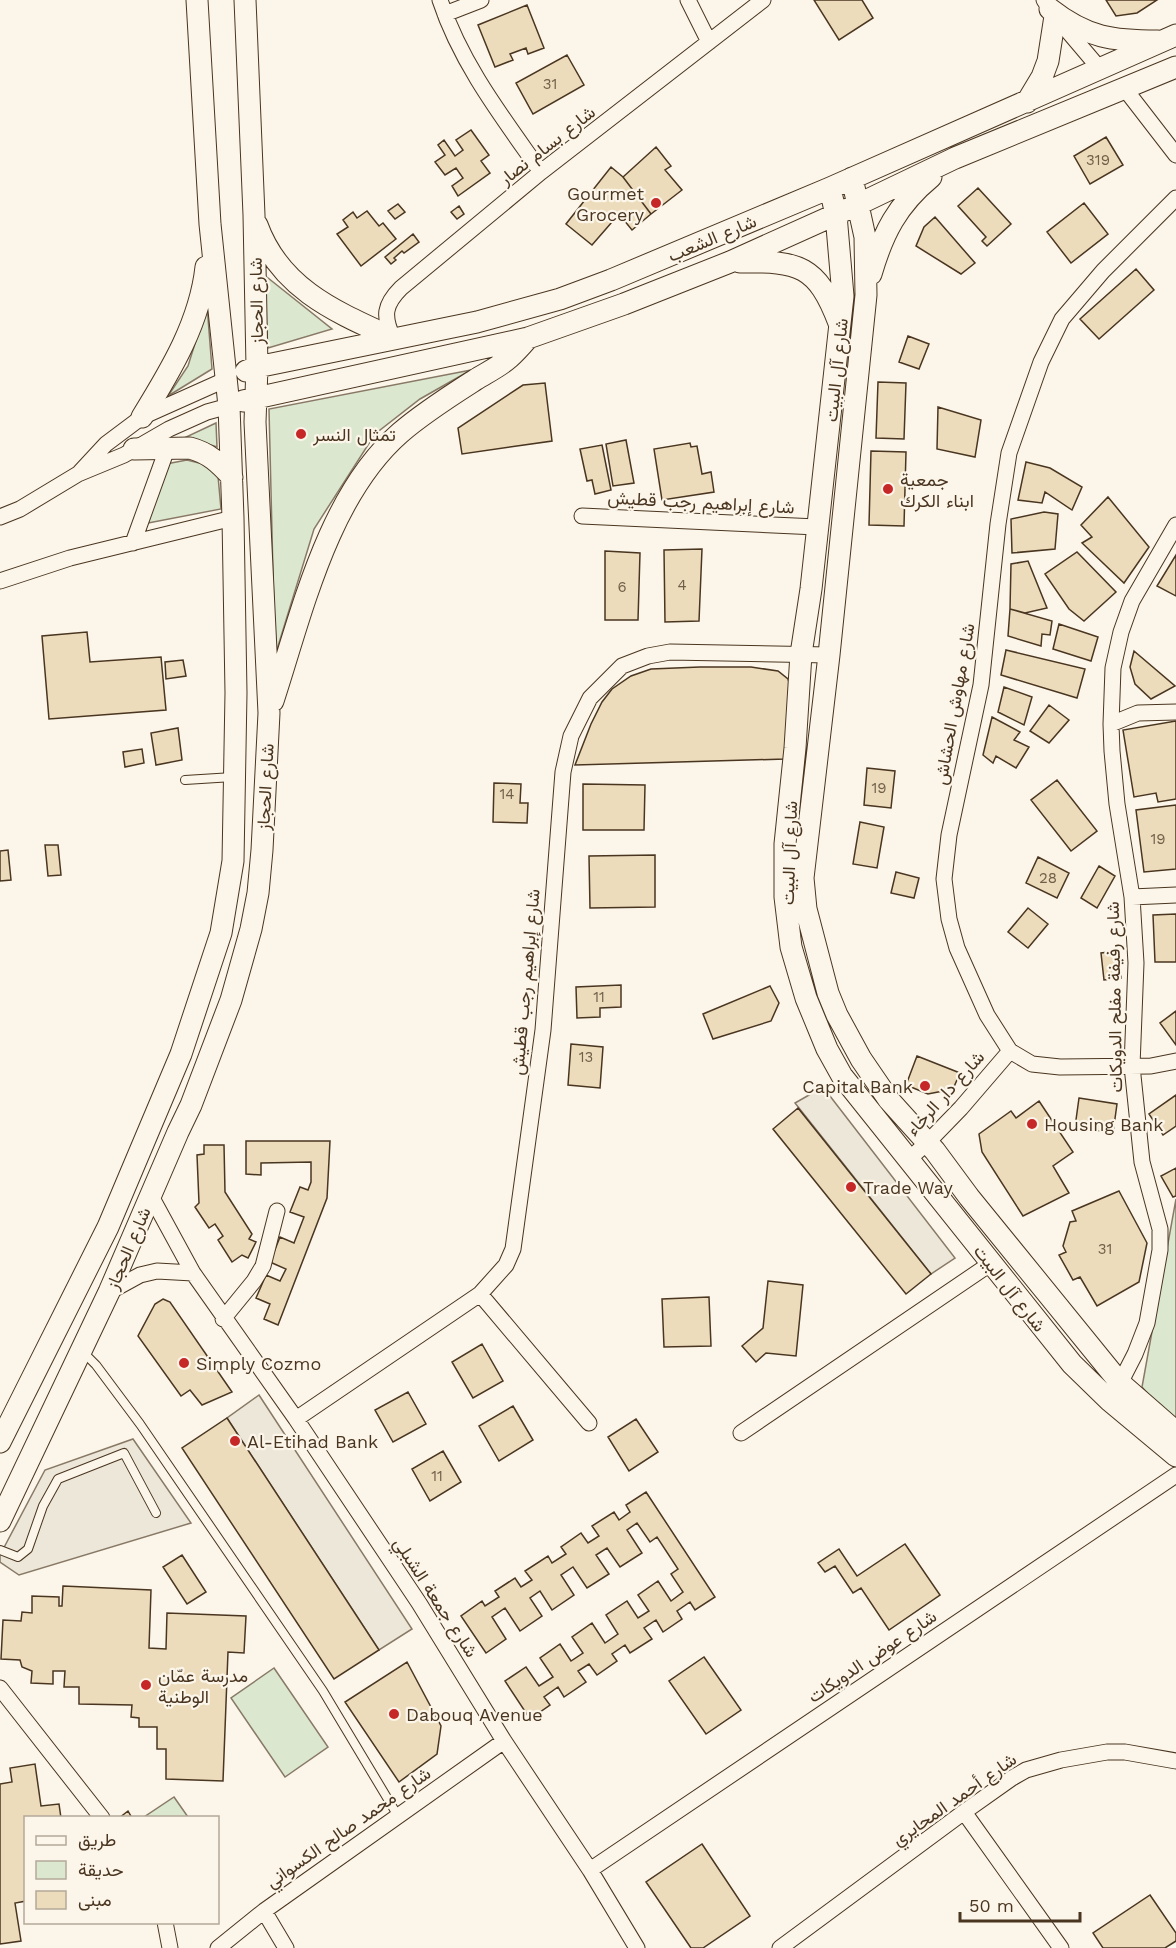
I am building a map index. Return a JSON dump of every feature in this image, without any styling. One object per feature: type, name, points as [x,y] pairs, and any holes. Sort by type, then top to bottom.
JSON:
[{"type":"main road","name":"شارع الحجاز","points":[[0,1442],[108,1227],[181,1054],[221,933],[232,861],[236,672],[232,477],[229,406],[210,224],[197,0]]},
{"type":"main road","name":"شارع الحجاز","points":[[0,1521],[109,1292],[205,1072],[231,1000],[251,929],[258,893],[269,713],[255,422],[257,367],[254,215],[244,0]]},
{"type":"main road","points":[[1050,8],[1060,16],[1098,36],[1110,39],[1170,38]]},
{"type":"main road","points":[[1027,102],[1042,77],[1048,61],[1050,8]]},
{"type":"main road","name":"شارع الشعب","points":[[226,379],[257,367],[477,322],[560,299],[611,280],[830,188],[1170,38]]},
{"type":"main road","name":"شارع الشعب","points":[[229,406],[256,397],[528,338],[624,304],[730,262],[836,215],[955,158],[1176,67]]},
{"type":"main road","points":[[866,294],[876,256],[894,216],[919,187],[955,158]]},
{"type":"main road","name":"شارع آل البيت","points":[[852,178],[865,237],[866,294],[804,878],[806,909],[820,967],[837,1015],[861,1059],[878,1083],[927,1143],[1116,1392],[1176,1456]]},
{"type":"main road","name":"شارع آل البيت","points":[[830,188],[836,215],[843,296],[811,589],[801,654],[795,748],[785,844],[785,897],[791,947],[806,998],[842,1076],[990,1264],[1072,1364],[1176,1432]]},
{"type":"main road","points":[[254,215],[263,240],[276,264],[295,284],[340,313],[393,338]]},
{"type":"main road","points":[[142,417],[170,371],[202,296],[210,224]]},
{"type":"main road","points":[[730,262],[778,262],[807,272],[819,283],[826,294],[841,329]]},
{"type":"main road","points":[[269,713],[321,556],[341,511],[364,475],[382,450],[400,433],[508,359],[528,338]]},
{"type":"main road","points":[[134,449],[190,448],[198,450],[219,462],[232,477]]},
{"type":"street","points":[[481,0],[442,7],[462,53],[542,172]]},
{"type":"street","points":[[688,0],[710,42]]},
{"type":"street","name":"شارع بسام نصار","points":[[393,338],[385,314],[394,295],[542,172],[763,0]]},
{"type":"street","points":[[1050,8],[1100,69]]},
{"type":"street","points":[[1125,89],[1176,155]]},
{"type":"street","name":"شارع مهاوش الحشاش","points":[[1010,1051],[987,1015],[957,948],[949,919],[944,879],[950,835],[981,685],[998,524],[1009,453],[1041,362],[1062,319],[1102,271],[1176,198]]},
{"type":"street","points":[[78,474],[106,444],[142,417],[226,379]]},
{"type":"street","points":[[0,518],[20,509],[78,474],[99,467],[169,429],[207,412],[229,406]]},
{"type":"street","points":[[133,543],[167,449]]},
{"type":"street","name":"شارع إبراهيم رجب قطيش","points":[[582,516],[817,527]]},
{"type":"street","points":[[0,581],[70,558],[233,518]]},
{"type":"street","name":"شارع رفيفة مفلح الدويكات","points":[[1116,1392],[1136,1354],[1147,1323],[1160,1250],[1160,1229],[1142,1162],[1132,1066],[1136,963],[1132,897],[1117,804],[1111,724],[1113,668],[1121,632],[1132,601],[1176,525]]},
{"type":"street","name":"شارع إبراهيم رجب قطيش","points":[[296,1419],[480,1294],[506,1265],[513,1249],[543,1030],[562,772],[571,736],[590,698],[622,666],[648,656],[670,652],[829,655]]},
{"type":"street","points":[[1111,724],[1138,713],[1176,712]]},
{"type":"street","points":[[1132,897],[1176,896]]},
{"type":"street","points":[[1010,1051],[1032,1064],[1060,1067],[1132,1066],[1176,1061]]},
{"type":"street","name":"شارع دار الرخاء","points":[[908,1160],[927,1143],[1010,1051]]},
{"type":"street","name":"شارع جمعة الشبلي","points":[[151,1196],[193,1273],[296,1419],[419,1603],[504,1741],[590,1870],[637,1948]]},
{"type":"street","points":[[224,1319],[263,1266],[277,1211]]},
{"type":"street","points":[[741,1433],[990,1264]]},
{"type":"street","points":[[109,1292],[140,1275],[157,1271],[193,1273]]},
{"type":"street","points":[[480,1294],[589,1423]]},
{"type":"street","name":"شارع عوض الدويكات","points":[[590,1870],[1176,1475]]},
{"type":"street","points":[[0,1688],[100,1816]]},
{"type":"street","name":"شارع محمد صالح الكسواني","points":[[218,1948],[264,1911],[504,1741]]},
{"type":"street","name":"شارع أحمد المحايري","points":[[780,1948],[1012,1778],[1045,1764],[1107,1752],[1125,1752],[1176,1761]]},
{"type":"street","points":[[964,1812],[1061,1948]]},
{"type":"street","points":[[264,1911],[286,1948]]},
{"type":"street","points":[[165,1924],[170,1948]]},
{"type":"lane","points":[[185,780],[234,777]]},
{"type":"lane","points":[[81,1350],[96,1365],[140,1424],[323,1691],[398,1816]]},
{"type":"lane","points":[[0,1550],[18,1557],[28,1549],[43,1506],[58,1479],[124,1453],[156,1513]]},
{"type":"green space","points":[[263,274],[332,329],[268,348]]},
{"type":"green space","points":[[207,305],[212,369],[168,396],[188,366]]},
{"type":"green space","points":[[471,370],[420,399],[375,434],[314,529],[275,656],[269,409]]},
{"type":"green space","points":[[216,423],[217,447],[186,437]]},
{"type":"green space","points":[[187,460],[207,465],[218,476],[221,509],[143,524],[166,464]]},
{"type":"green space","points":[[1176,1199],[1176,1427],[1142,1387]]},
{"type":"green space","points":[[274,1668],[328,1747],[285,1777],[231,1698]]},
{"type":"green space","points":[[174,1797],[187,1816],[146,1816]]},
{"type":"shaded area","points":[[823,1087],[955,1258],[931,1274],[795,1103]]},
{"type":"shaded area","points":[[259,1395],[412,1629],[379,1650],[227,1418]]},
{"type":"shaded area","points":[[133,1439],[191,1523],[19,1575],[0,1562],[0,1555],[45,1470]]},
{"type":"building","points":[[814,0],[862,0],[873,18],[839,40]]},
{"type":"building","points":[[1106,0],[1157,0],[1137,13],[1116,16]]},
{"type":"building","points":[[527,5],[544,48],[528,54],[526,48],[510,54],[513,60],[495,67],[478,25]]},
{"type":"building","points":[[567,55],[584,85],[533,114],[516,83]]},
{"type":"building","points":[[471,130],[489,155],[481,161],[490,173],[458,196],[452,186],[463,178],[456,168],[445,175],[435,162],[445,155],[438,145],[444,140],[455,156],[463,150],[456,140]]},
{"type":"building","points":[[1106,137],[1123,165],[1090,184],[1074,156]]},
{"type":"building","points":[[656,147],[671,166],[665,170],[682,190],[651,214],[623,177]]},
{"type":"building","points":[[611,167],[623,177],[651,214],[632,230],[619,214],[592,245],[566,224]]},
{"type":"building","points":[[978,188],[1011,224],[987,246],[982,241],[986,237],[958,206]]},
{"type":"building","points":[[1084,203],[1108,234],[1071,263],[1047,232]]},
{"type":"building","points":[[398,204],[405,212],[395,219],[388,211]]},
{"type":"building","points":[[459,206],[464,214],[457,219],[451,212]]},
{"type":"building","points":[[367,211],[379,226],[383,223],[396,239],[361,266],[337,234],[348,227],[343,220],[353,212],[357,218]]},
{"type":"building","points":[[935,217],[975,263],[961,274],[916,246],[924,227]]},
{"type":"building","points":[[413,234],[419,242],[404,253],[402,251],[391,264],[385,257]]},
{"type":"building","points":[[1136,269],[1154,290],[1099,339],[1080,319]]},
{"type":"building","points":[[908,336],[929,344],[919,369],[899,362]]},
{"type":"building","points":[[878,382],[906,383],[904,439],[876,438]]},
{"type":"building","points":[[545,383],[552,441],[462,454],[458,428],[523,385]]},
{"type":"building","points":[[938,407],[981,420],[975,457],[937,449]]},
{"type":"building","points":[[626,440],[634,483],[613,486],[606,444]]},
{"type":"building","points":[[690,443],[691,447],[697,446],[702,474],[711,472],[714,492],[662,500],[654,449]]},
{"type":"building","points":[[602,445],[611,490],[595,494],[592,480],[587,481],[580,449]]},
{"type":"building","name":"جمعية ابناء الكرك","points":[[871,451],[906,452],[904,526],[869,525]]},
{"type":"building","points":[[1026,462],[1050,468],[1082,487],[1072,510],[1045,492],[1042,503],[1018,500]]},
{"type":"building","points":[[1108,497],[1149,547],[1124,583],[1082,543],[1092,537],[1081,525]]},
{"type":"building","points":[[1044,512],[1058,514],[1055,549],[1012,553],[1011,519]]},
{"type":"building","points":[[702,549],[699,621],[665,622],[664,550]]},
{"type":"building","points":[[605,551],[640,553],[638,620],[605,620]]},
{"type":"building","points":[[1077,552],[1116,592],[1084,621],[1069,609],[1045,574]]},
{"type":"building","points":[[1176,555],[1176,596],[1157,586]]},
{"type":"building","points":[[1028,561],[1047,608],[1025,613],[1010,609],[1011,564]]},
{"type":"building","points":[[1010,609],[1052,621],[1050,635],[1042,634],[1041,646],[1008,636]]},
{"type":"building","points":[[1059,624],[1098,637],[1091,661],[1053,649]]},
{"type":"building","points":[[87,632],[90,662],[161,657],[166,710],[49,719],[42,636]]},
{"type":"building","points":[[1006,650],[1085,669],[1077,698],[1001,675]]},
{"type":"building","points":[[1134,651],[1175,686],[1151,699],[1135,684],[1130,667]]},
{"type":"building","points":[[183,660],[186,676],[166,679],[165,662]]},
{"type":"building","points":[[751,667],[778,671],[788,679],[792,692],[785,759],[575,765],[591,724],[602,702],[612,689],[631,676],[651,669]]},
{"type":"building","points":[[1004,687],[1032,697],[1024,725],[998,712]]},
{"type":"building","points":[[1049,705],[1069,720],[1049,743],[1030,731]]},
{"type":"building","points":[[992,717],[1020,732],[1014,740],[1029,747],[1016,768],[996,756],[993,763],[983,755]]},
{"type":"building","points":[[1176,721],[1176,799],[1158,802],[1156,793],[1134,797],[1123,730]]},
{"type":"building","points":[[178,728],[182,760],[156,765],[151,733]]},
{"type":"building","points":[[142,749],[144,763],[125,767],[123,752]]},
{"type":"building","points":[[867,768],[895,771],[891,808],[864,805]]},
{"type":"building","points":[[1057,780],[1097,831],[1071,851],[1031,800]]},
{"type":"building","points":[[494,783],[521,784],[520,803],[528,803],[527,823],[493,822]]},
{"type":"building","points":[[583,784],[645,785],[644,830],[583,830]]},
{"type":"building","points":[[1176,805],[1176,869],[1144,872],[1136,810]]},
{"type":"building","points":[[860,822],[884,827],[877,868],[853,864]]},
{"type":"building","points":[[45,845],[58,845],[61,875],[48,876]]},
{"type":"building","points":[[8,850],[11,880],[0,881],[0,851]]},
{"type":"building","points":[[655,855],[655,907],[590,908],[589,856]]},
{"type":"building","points":[[1038,857],[1069,873],[1057,898],[1026,883]]},
{"type":"building","points":[[1099,866],[1115,876],[1097,908],[1081,898]]},
{"type":"building","points":[[896,872],[919,878],[914,898],[891,893]]},
{"type":"building","points":[[1028,908],[1048,924],[1028,948],[1008,932]]},
{"type":"building","points":[[1176,914],[1176,962],[1155,962],[1153,915]]},
{"type":"building","points":[[1118,951],[1121,978],[1104,980],[1101,953]]},
{"type":"building","points":[[621,985],[621,1007],[600,1008],[600,1017],[577,1018],[576,987]]},
{"type":"building","points":[[770,986],[779,1003],[771,1021],[713,1039],[703,1014]]},
{"type":"building","points":[[1176,1011],[1176,1045],[1160,1023]]},
{"type":"building","points":[[571,1044],[603,1047],[600,1088],[568,1085]]},
{"type":"building","points":[[917,1056],[960,1073],[953,1089],[928,1094],[906,1085]]},
{"type":"building","points":[[1176,1095],[1176,1126],[1163,1135],[1149,1114]]},
{"type":"building","points":[[1079,1098],[1117,1104],[1113,1133],[1075,1127]]},
{"type":"building","points":[[1039,1101],[1073,1152],[1053,1166],[1069,1193],[1023,1216],[982,1152],[979,1134],[1011,1111],[1016,1118]]},
{"type":"building","points":[[798,1108],[931,1274],[906,1294],[773,1129]]},
{"type":"building","points":[[246,1141],[330,1141],[327,1198],[278,1325],[264,1319],[270,1304],[256,1298],[266,1275],[280,1281],[286,1269],[270,1262],[280,1237],[294,1243],[304,1217],[290,1212],[300,1187],[308,1190],[311,1182],[311,1162],[261,1163],[261,1175],[246,1174]]},
{"type":"building","points":[[204,1145],[224,1145],[225,1192],[252,1234],[249,1239],[256,1242],[248,1258],[242,1255],[232,1262],[218,1240],[223,1236],[215,1224],[209,1228],[195,1207],[199,1203],[197,1155],[204,1154]]},
{"type":"building","points":[[1176,1168],[1176,1196],[1173,1197],[1161,1176]]},
{"type":"building","points":[[1119,1191],[1147,1243],[1139,1282],[1097,1306],[1080,1277],[1073,1280],[1059,1255],[1066,1252],[1063,1246],[1070,1222],[1076,1221],[1072,1211]]},
{"type":"building","points":[[768,1281],[803,1285],[796,1356],[766,1353],[756,1362],[742,1346],[763,1328]]},
{"type":"building","points":[[709,1297],[711,1346],[664,1347],[662,1299]]},
{"type":"building","name":"Simply Cozmo","points":[[163,1299],[170,1302],[232,1392],[202,1405],[190,1390],[181,1396],[138,1336],[155,1304]]},
{"type":"building","points":[[482,1344],[503,1381],[473,1398],[452,1362]]},
{"type":"building","points":[[408,1392],[426,1424],[393,1442],[375,1410]]},
{"type":"building","points":[[513,1406],[533,1440],[499,1461],[479,1426]]},
{"type":"building","points":[[227,1418],[379,1650],[334,1679],[182,1448]]},
{"type":"building","points":[[636,1419],[658,1452],[629,1471],[608,1437]]},
{"type":"building","points":[[443,1451],[461,1482],[430,1501],[412,1469]]},
{"type":"building","points":[[646,1492],[715,1597],[695,1610],[690,1602],[677,1611],[682,1619],[663,1632],[656,1620],[644,1628],[652,1639],[630,1653],[625,1645],[612,1654],[617,1661],[597,1675],[589,1664],[578,1671],[586,1682],[564,1697],[558,1687],[544,1697],[550,1705],[530,1719],[505,1681],[526,1667],[539,1686],[553,1677],[540,1658],[560,1644],[571,1661],[583,1653],[572,1637],[592,1623],[605,1643],[618,1634],[606,1615],[627,1601],[638,1618],[649,1611],[638,1595],[658,1581],[671,1601],[683,1592],[671,1574],[678,1569],[657,1537],[650,1542],[637,1523],[627,1530],[642,1553],[620,1567],[607,1548],[596,1555],[609,1574],[587,1588],[573,1567],[561,1575],[574,1595],[552,1610],[540,1591],[530,1598],[542,1616],[520,1631],[505,1608],[492,1617],[506,1639],[486,1653],[461,1616],[482,1601],[485,1606],[499,1597],[495,1591],[515,1578],[521,1587],[532,1580],[525,1571],[548,1556],[552,1563],[566,1554],[561,1547],[581,1533],[588,1543],[599,1536],[592,1526],[614,1512],[619,1520],[630,1512],[626,1505]]},
{"type":"building","points":[[905,1544],[940,1595],[889,1630],[861,1588],[853,1593],[835,1566],[825,1572],[818,1563],[839,1549],[857,1576]]},
{"type":"building","points":[[182,1555],[206,1592],[187,1604],[163,1567]]},
{"type":"building","name":"مدرسة عمّان الوطنية","points":[[63,1586],[151,1590],[149,1648],[166,1649],[167,1613],[246,1616],[244,1653],[228,1652],[223,1781],[166,1779],[166,1749],[157,1749],[157,1727],[139,1727],[139,1718],[131,1717],[132,1705],[79,1704],[79,1687],[64,1687],[65,1671],[53,1671],[53,1684],[31,1683],[32,1671],[22,1667],[20,1660],[1,1659],[3,1620],[21,1621],[22,1612],[32,1613],[32,1596],[59,1597],[59,1606],[62,1606]]},
{"type":"building","points":[[704,1657],[741,1710],[706,1734],[669,1681]]},
{"type":"building","name":"Dabouq Avenue","points":[[407,1662],[441,1726],[437,1754],[399,1782],[345,1702]]},
{"type":"building","points":[[35,1764],[41,1806],[59,1804],[61,1816],[24,1816],[24,1901],[15,1903],[21,1941],[0,1944],[0,1784],[12,1782],[10,1768]]},
{"type":"building","points":[[128,1811],[131,1816],[122,1816]]},
{"type":"building","points":[[702,1844],[750,1916],[703,1948],[691,1948],[646,1882]]},
{"type":"building","points":[[1150,1895],[1176,1933],[1176,1941],[1165,1948],[1103,1948],[1093,1933]]},
{"type":"place","name":"Gourmet Grocery","points":[[656,203]]},
{"type":"place","name":"تمثال النسر","points":[[301,434]]},
{"type":"place","name":"جمعية ابناء الكرك","points":[[888,489]]},
{"type":"place","name":"Capital Bank","points":[[925,1086]]},
{"type":"place","name":"Housing Bank","points":[[1032,1124]]},
{"type":"place","name":"Trade Way","points":[[851,1187]]},
{"type":"place","name":"Simply Cozmo","points":[[184,1363]]},
{"type":"place","name":"Al-Etihad Bank","points":[[235,1441]]},
{"type":"place","name":"مدرسة عمّان الوطنية","points":[[146,1685]]},
{"type":"place","name":"Dabouq Avenue","points":[[394,1714]]}]
